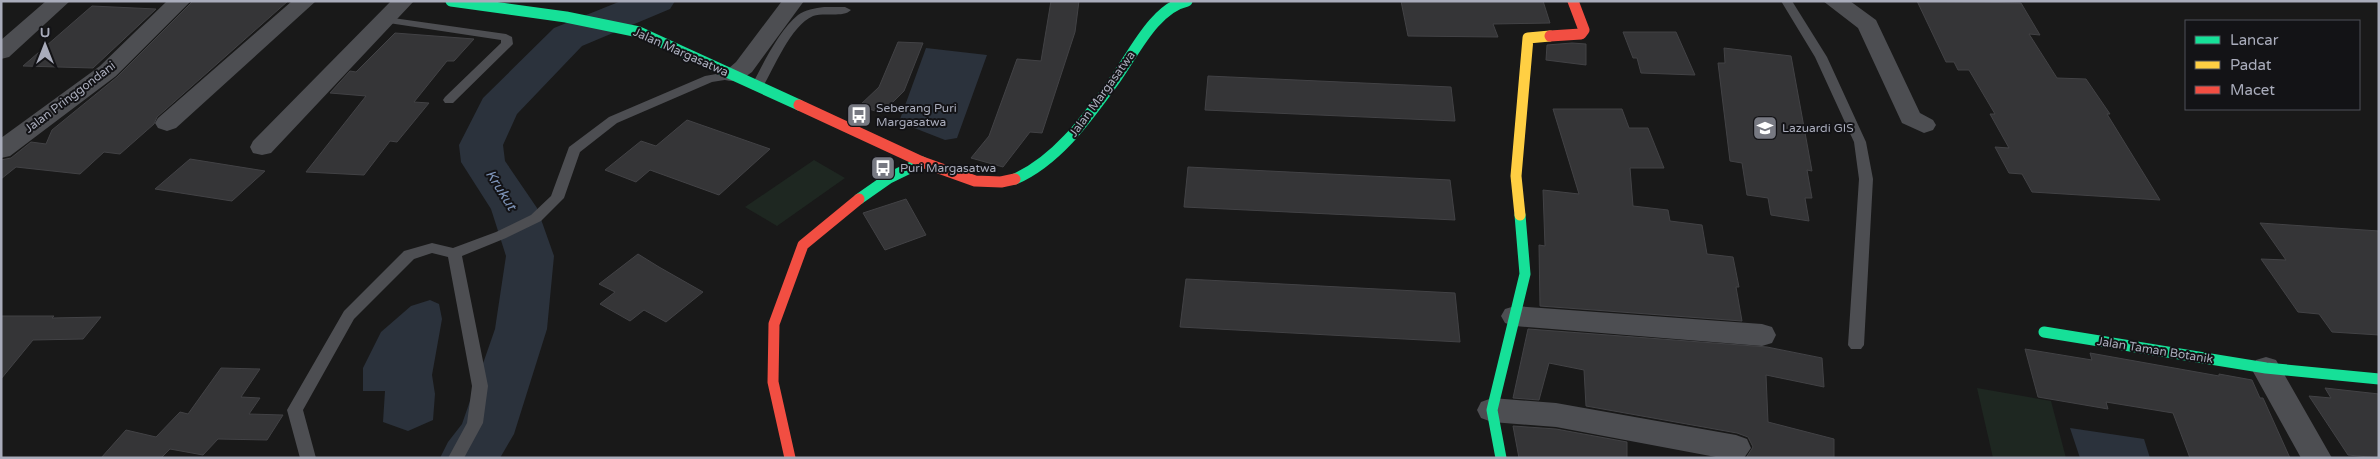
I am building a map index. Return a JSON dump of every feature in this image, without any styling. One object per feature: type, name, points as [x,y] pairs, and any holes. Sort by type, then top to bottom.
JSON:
[{"type":"street","points":[[1,52],[59,1]]},
{"type":"street","name":"Jalan Pringgondani","points":[[1,150],[108,71],[180,1]]},
{"type":"street","points":[[166,123],[305,1]]},
{"type":"street","points":[[262,148],[403,1]]},
{"type":"street","name":"Jalan Margasatwa","points":[[451,1],[566,17],[639,32],[922,162],[976,181],[1002,182],[1020,178],[1069,140],[1160,15],[1187,1]]},
{"type":"street","points":[[494,8],[517,1]]},
{"type":"street","points":[[733,76],[754,54],[793,1]]},
{"type":"street","points":[[1500,458],[1492,410],[1525,274],[1516,176],[1528,38],[1580,34],[1584,30],[1573,1]]},
{"type":"street","points":[[1834,1],[1860,17],[1868,25],[1910,118],[1924,125]]},
{"type":"street","points":[[790,458],[773,382],[774,324],[803,245],[848,206],[890,178],[922,162]]},
{"type":"street","points":[[1515,316],[1762,335]]},
{"type":"street","name":"Jalan Taman Botanik","points":[[2044,332],[2266,368],[2379,379]]},
{"type":"street","points":[[2266,368],[2317,458]]},
{"type":"street","points":[[1492,410],[1556,415],[1736,448]]},
{"type":"lane","points":[[1786,1],[1821,57],[1860,142],[1866,179],[1856,345]]},
{"type":"lane","points":[[757,87],[769,63],[802,17],[820,11],[845,10]]},
{"type":"lane","points":[[386,20],[506,37],[507,44],[449,100]]},
{"type":"lane","name":"Jalan Margasatwa","points":[[454,253],[502,235],[536,218],[557,198],[574,150],[613,120],[709,80],[733,76]]},
{"type":"lane","points":[[308,458],[295,410],[349,315],[409,255],[432,248],[454,253],[480,386],[475,423],[456,458]]},
{"type":"shaded area","points":[[926,48],[987,55],[957,138],[945,140],[899,122]]},
{"type":"shaded area","points":[[814,160],[845,178],[777,226],[745,207]]},
{"type":"shaded area","points":[[430,300],[439,304],[442,319],[432,375],[435,394],[433,420],[408,431],[383,422],[385,391],[363,391],[363,368],[381,332],[411,306]]},
{"type":"shaded area","points":[[1977,388],[2051,401],[2066,458],[1993,458]]},
{"type":"shaded area","points":[[2070,428],[2144,439],[2150,458],[2080,458]]},
{"type":"building","points":[[193,1],[288,1],[157,117],[154,124],[120,154],[104,152],[80,174],[16,167],[1,179],[1,160],[11,158],[31,142],[46,144],[52,130],[117,77]]},
{"type":"building","points":[[1051,1],[1079,1],[1075,32],[1042,133],[1030,132],[1003,167],[971,158],[989,136],[1017,59],[1041,61]]},
{"type":"building","points":[[1401,1],[1543,1],[1550,23],[1493,24],[1498,37],[1408,36]]},
{"type":"building","points":[[1917,1],[2021,3],[2040,35],[2029,34],[2057,78],[2086,79],[2110,114],[2107,114],[2160,200],[2032,192],[2022,174],[2009,173],[1995,147],[2009,148],[1990,114],[1995,114],[1969,70],[1958,70],[1954,62],[1946,62]]},
{"type":"building","points":[[92,6],[156,9],[93,68],[23,66]]},
{"type":"building","points":[[1623,32],[1676,32],[1695,75],[1641,73],[1637,58],[1633,58]]},
{"type":"building","points":[[395,33],[474,39],[454,61],[447,61],[414,102],[429,103],[397,142],[390,141],[364,175],[306,172],[366,96],[330,93],[350,71],[356,72]]},
{"type":"building","points":[[898,42],[923,43],[904,91],[882,113],[859,106],[879,87]]},
{"type":"building","points":[[1586,44],[1586,65],[1546,60],[1547,45]]},
{"type":"building","name":"Lazuardi GIS","points":[[1724,48],[1791,56],[1812,171],[1807,170],[1812,198],[1805,198],[1809,221],[1771,215],[1768,198],[1747,195],[1742,163],[1730,161],[1718,63],[1725,63]]},
{"type":"building","points":[[1208,76],[1451,87],[1455,121],[1205,110]]},
{"type":"building","points":[[1553,109],[1622,109],[1629,128],[1648,128],[1664,168],[1630,168],[1633,206],[1668,210],[1670,221],[1702,225],[1707,254],[1733,257],[1739,287],[1736,287],[1742,321],[1540,306],[1539,245],[1545,246],[1543,190],[1579,194]]},
{"type":"building","points":[[687,120],[770,149],[719,195],[650,170],[636,182],[605,170],[641,141],[656,146]]},
{"type":"building","points":[[190,159],[265,171],[232,201],[155,189]]},
{"type":"building","points":[[1188,167],[1450,180],[1455,220],[1184,207]]},
{"type":"building","points":[[906,199],[926,235],[885,250],[863,213]]},
{"type":"building","points":[[2260,223],[2379,231],[2379,335],[2332,332],[2319,314],[2298,312],[2261,259],[2286,260]]},
{"type":"building","points":[[638,254],[703,292],[666,322],[644,310],[630,321],[600,304],[615,292],[599,284]]},
{"type":"building","points":[[1186,279],[1455,293],[1460,342],[1180,327]]},
{"type":"building","points":[[1,316],[101,317],[83,339],[33,340],[1,379]]},
{"type":"building","points":[[1528,329],[1767,347],[1822,358],[1824,387],[1766,375],[1768,422],[1834,439],[1834,458],[1746,458],[1753,447],[1748,437],[1737,433],[1586,406],[1584,370],[1549,363],[1539,400],[1513,398]]},
{"type":"building","points":[[2025,349],[2092,360],[2090,353],[2252,380],[2260,398],[2263,398],[2290,458],[2190,458],[2173,413],[2106,402],[2108,409],[2038,397]]},
{"type":"building","points":[[221,368],[260,369],[241,397],[260,398],[249,414],[283,415],[267,440],[218,439],[203,455],[170,449],[161,458],[101,458],[126,430],[156,437],[180,412],[188,414]]},
{"type":"building","points":[[2325,388],[2379,394],[2379,458],[2348,455],[2309,396],[2331,398]]},
{"type":"building","points":[[1513,426],[1556,429],[1627,442],[1627,458],[1519,458]]},
{"type":"waterway","name":"Krukut","points":[[468,458],[486,434],[521,329],[530,256],[514,208],[483,162],[481,145],[498,108],[568,37],[656,1]]},
{"type":"traffic: fast","points":[[451,1],[566,17],[639,32],[799,105]]},
{"type":"traffic: fast","points":[[1015,179],[1033,171],[1052,155],[1094,108],[1160,15],[1178,3],[1187,1]]},
{"type":"traffic: fast","points":[[859,199],[889,178],[922,162]]},
{"type":"traffic: fast","points":[[1501,458],[1492,410],[1525,274],[1520,215]]},
{"type":"traffic: fast","points":[[2044,332],[2266,368],[2379,379]]},
{"type":"traffic: slow","points":[[1520,215],[1516,176],[1528,38],[1550,36]]},
{"type":"traffic: jam","points":[[1550,36],[1581,34],[1584,30],[1573,1]]},
{"type":"traffic: jam","points":[[799,105],[922,162],[975,181],[1001,182],[1015,179]]},
{"type":"traffic: jam","points":[[790,458],[773,382],[774,324],[803,245],[859,199]]},
{"type":"place","name":"Seberang Puri Margasatwa","points":[[859,115]]},
{"type":"place","name":"Lazuardi GIS","points":[[1765,128]]},
{"type":"place","name":"Puri Margasatwa","points":[[883,168]]}]
